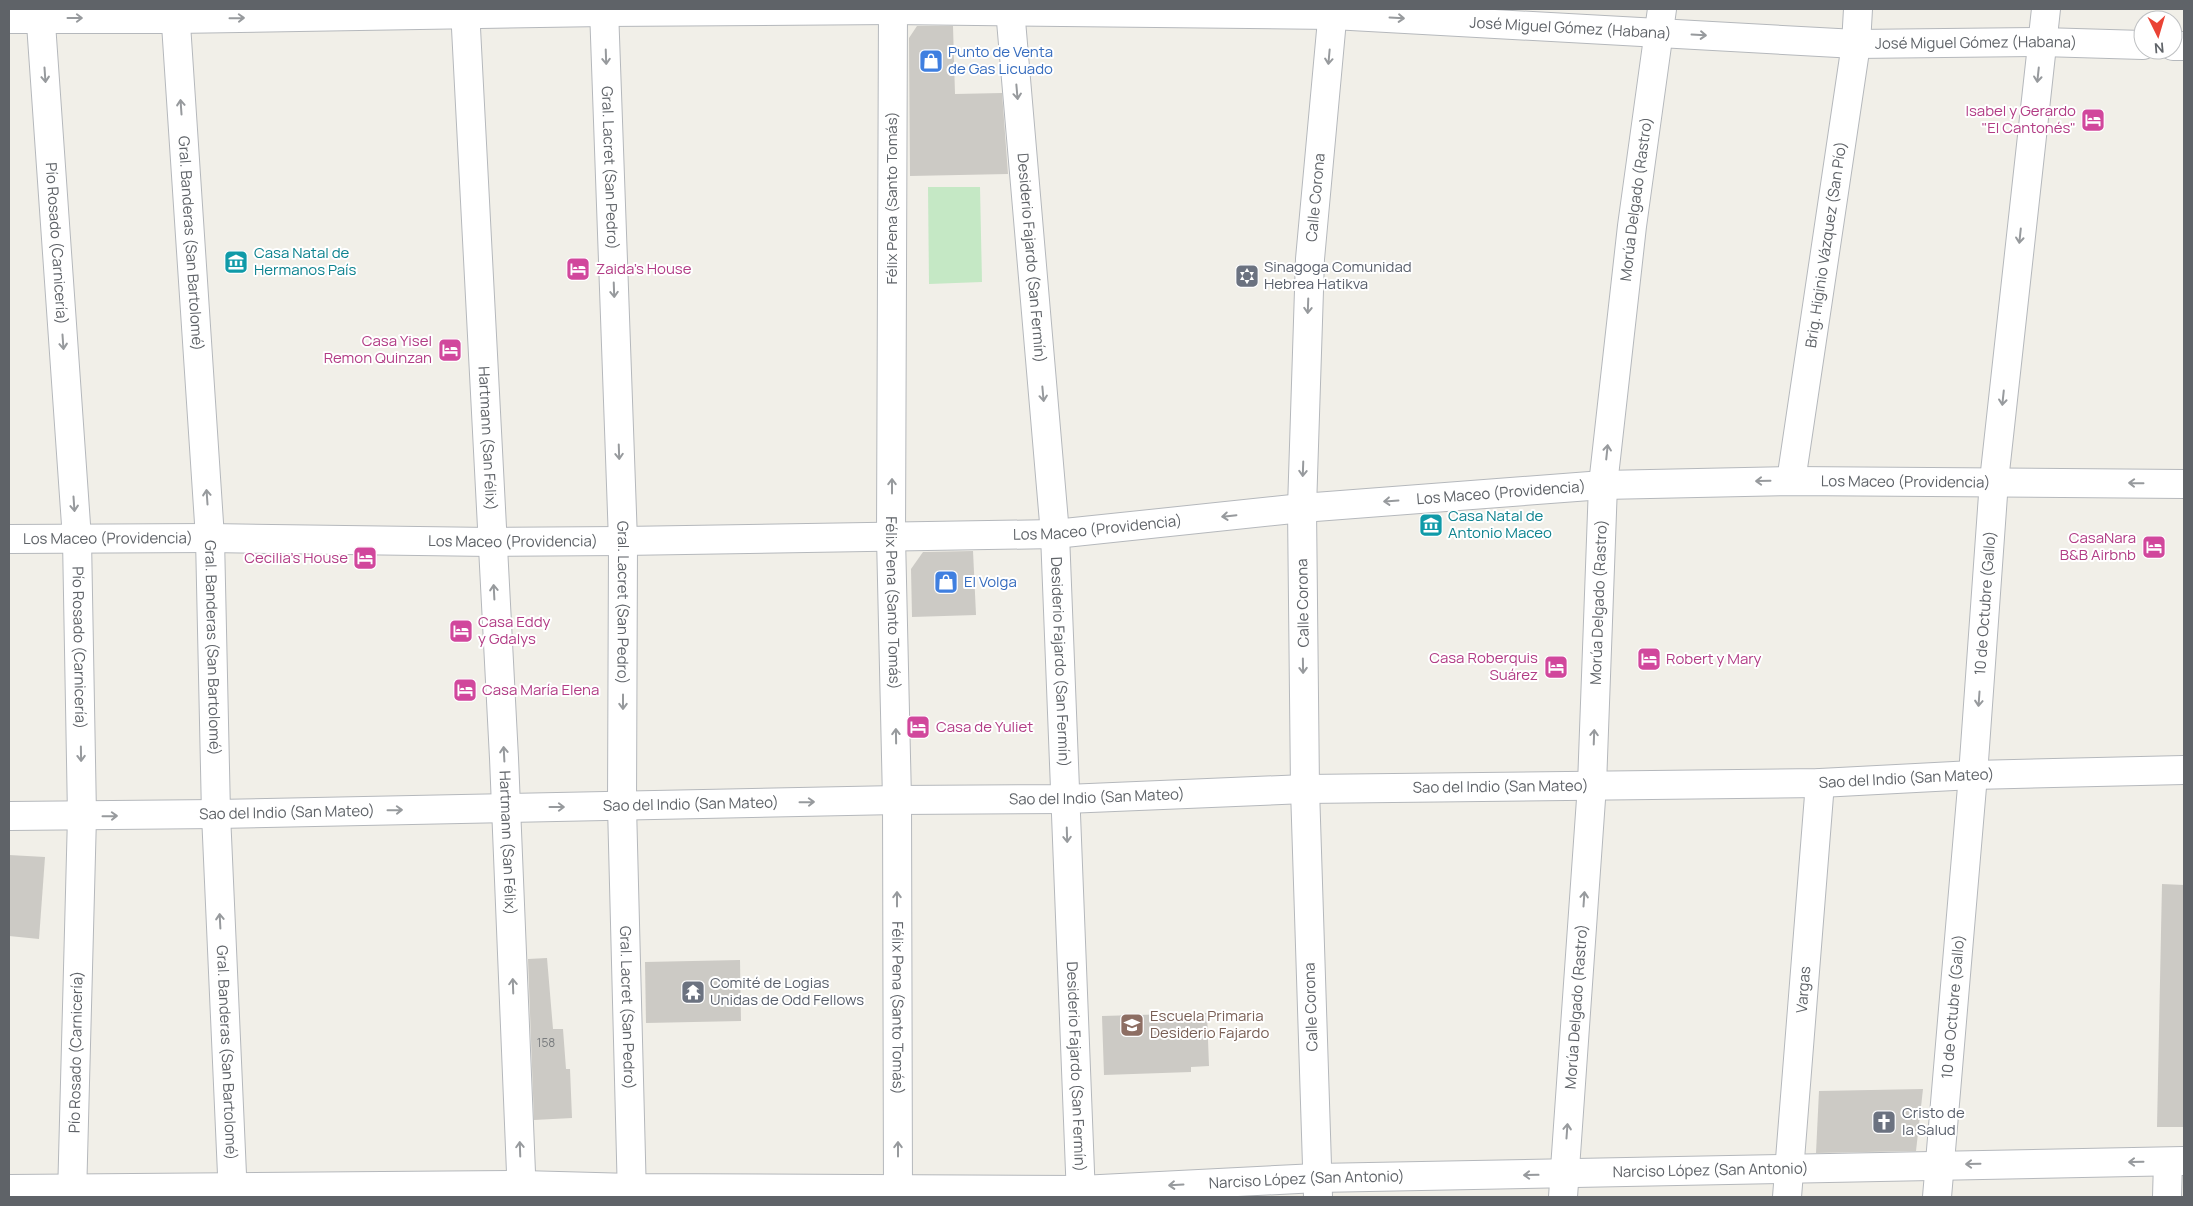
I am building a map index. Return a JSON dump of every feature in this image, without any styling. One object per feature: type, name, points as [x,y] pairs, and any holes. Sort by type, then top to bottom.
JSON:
[{"type":"street","name":"Brig. Higinio Vázquez (San Pío)","points":[[1792,481],[1856,44],[1858,9]]},
{"type":"street","name":"10 de Octubre (Gallo)","points":[[1937,1197],[1974,775],[1994,481],[2046,9]]},
{"type":"street","name":"José Miguel Gómez (Habana)","points":[[9,19],[41,13],[175,14],[604,10],[1333,12],[1661,21],[1856,44],[2042,42],[2133,45]]},
{"type":"street","name":"Gral. Lacret (San Pedro)","points":[[604,10],[622,542],[622,806],[632,1193]]},
{"type":"street","name":"Félix Pena (Santo Tomás)","points":[[893,10],[891,537],[897,800],[898,1193]]},
{"type":"street","name":"Hartmann (San Félix)","points":[[466,11],[491,542],[506,807],[522,1191]]},
{"type":"street","name":"Desiderio Fajardo (San Fermín)","points":[[1011,11],[1055,534],[1081,1193]]},
{"type":"street","name":"Calle Corona","points":[[1317,1188],[1304,789],[1302,508],[1310,259],[1333,12]]},
{"type":"street","name":"Pío Rosado (Carnicería)","points":[[41,13],[77,539],[82,816],[72,1192]]},
{"type":"street","name":"Gral. Banderas (San Bartolomé)","points":[[175,14],[210,538],[216,814],[233,1193]]},
{"type":"street","name":"Morúa Delgado (Rastro)","points":[[1563,1186],[1592,785],[1603,485],[1632,226],[1661,21]]},
{"type":"street","name":"Los Maceo (Providencia)","points":[[9,539],[210,538],[622,542],[1055,534],[1302,508],[1603,485],[1792,481],[1994,481],[2184,484]]},
{"type":"street","name":"Sao del Indio (San Mateo)","points":[[9,816],[216,814],[897,800],[1066,799],[1304,789],[1820,782],[1974,775],[2184,770]]},
{"type":"street","name":"Vargas","points":[[1787,1197],[1820,782]]},
{"type":"street","name":"Narciso López (San Antonio)","points":[[9,1189],[72,1192],[233,1193],[522,1191],[632,1193],[1081,1193],[1317,1188],[1563,1186],[1789,1170],[2176,1161]]},
{"type":"street","points":[[2167,1197],[2176,1161]]},
{"type":"green space","points":[[928,187],[980,187],[982,282],[929,284]]},
{"type":"building","points":[[917,26],[953,26],[955,94],[1002,93],[1008,174],[910,176],[909,38]]},
{"type":"building","points":[[973,551],[976,615],[912,617],[911,569],[923,552]]},
{"type":"building","points":[[9,855],[45,857],[39,939],[9,936]]},
{"type":"building","points":[[2162,884],[2184,885],[2184,1127],[2157,1127]]},
{"type":"building","points":[[547,958],[553,1029],[563,1029],[566,1069],[570,1069],[572,1118],[534,1120],[528,959]]},
{"type":"building","name":"Comité de Logias Unidas de Odd Fellows","points":[[740,960],[741,1021],[646,1023],[645,962]]},
{"type":"building","points":[[1207,1013],[1209,1066],[1191,1067],[1191,1072],[1104,1075],[1102,1016]]},
{"type":"building","points":[[1923,1089],[1916,1151],[1816,1153],[1819,1091]]},
{"type":"place","name":"Punto de Venta de Gas Licuado","points":[[931,61]]},
{"type":"place","name":"Isabel y Gerardo \"El Cantonés\"","points":[[2093,120]]},
{"type":"place","name":"Casa Natal de Hermanos País","points":[[236,262]]},
{"type":"place","name":"Zaida's House","points":[[578,269]]},
{"type":"place","name":"Sinagoga Comunidad Hebrea Hatikva","points":[[1247,276]]},
{"type":"place","name":"Casa Yisel Remon Quinzan","points":[[450,350]]},
{"type":"place","name":"Casa Natal de Antonio Maceo","points":[[1431,525]]},
{"type":"place","name":"CasaNara B&B Airbnb","points":[[2154,547]]},
{"type":"place","name":"Cecilia's House","points":[[365,558]]},
{"type":"place","name":"El Volga","points":[[946,582]]},
{"type":"place","name":"Casa Eddy y Gdalys","points":[[461,631]]},
{"type":"place","name":"Robert y Mary","points":[[1649,659]]},
{"type":"place","name":"Casa Roberquis Suárez","points":[[1556,667]]},
{"type":"place","name":"Casa María Elena","points":[[465,690]]},
{"type":"place","name":"Casa de Yuliet","points":[[918,727]]},
{"type":"place","name":"Comité de Logias Unidas de Odd Fellows","points":[[693,992]]},
{"type":"place","name":"Escuela Primaria Desiderio Fajardo","points":[[1132,1025]]},
{"type":"place","name":"Cristo de la Salud","points":[[1884,1122]]}]
